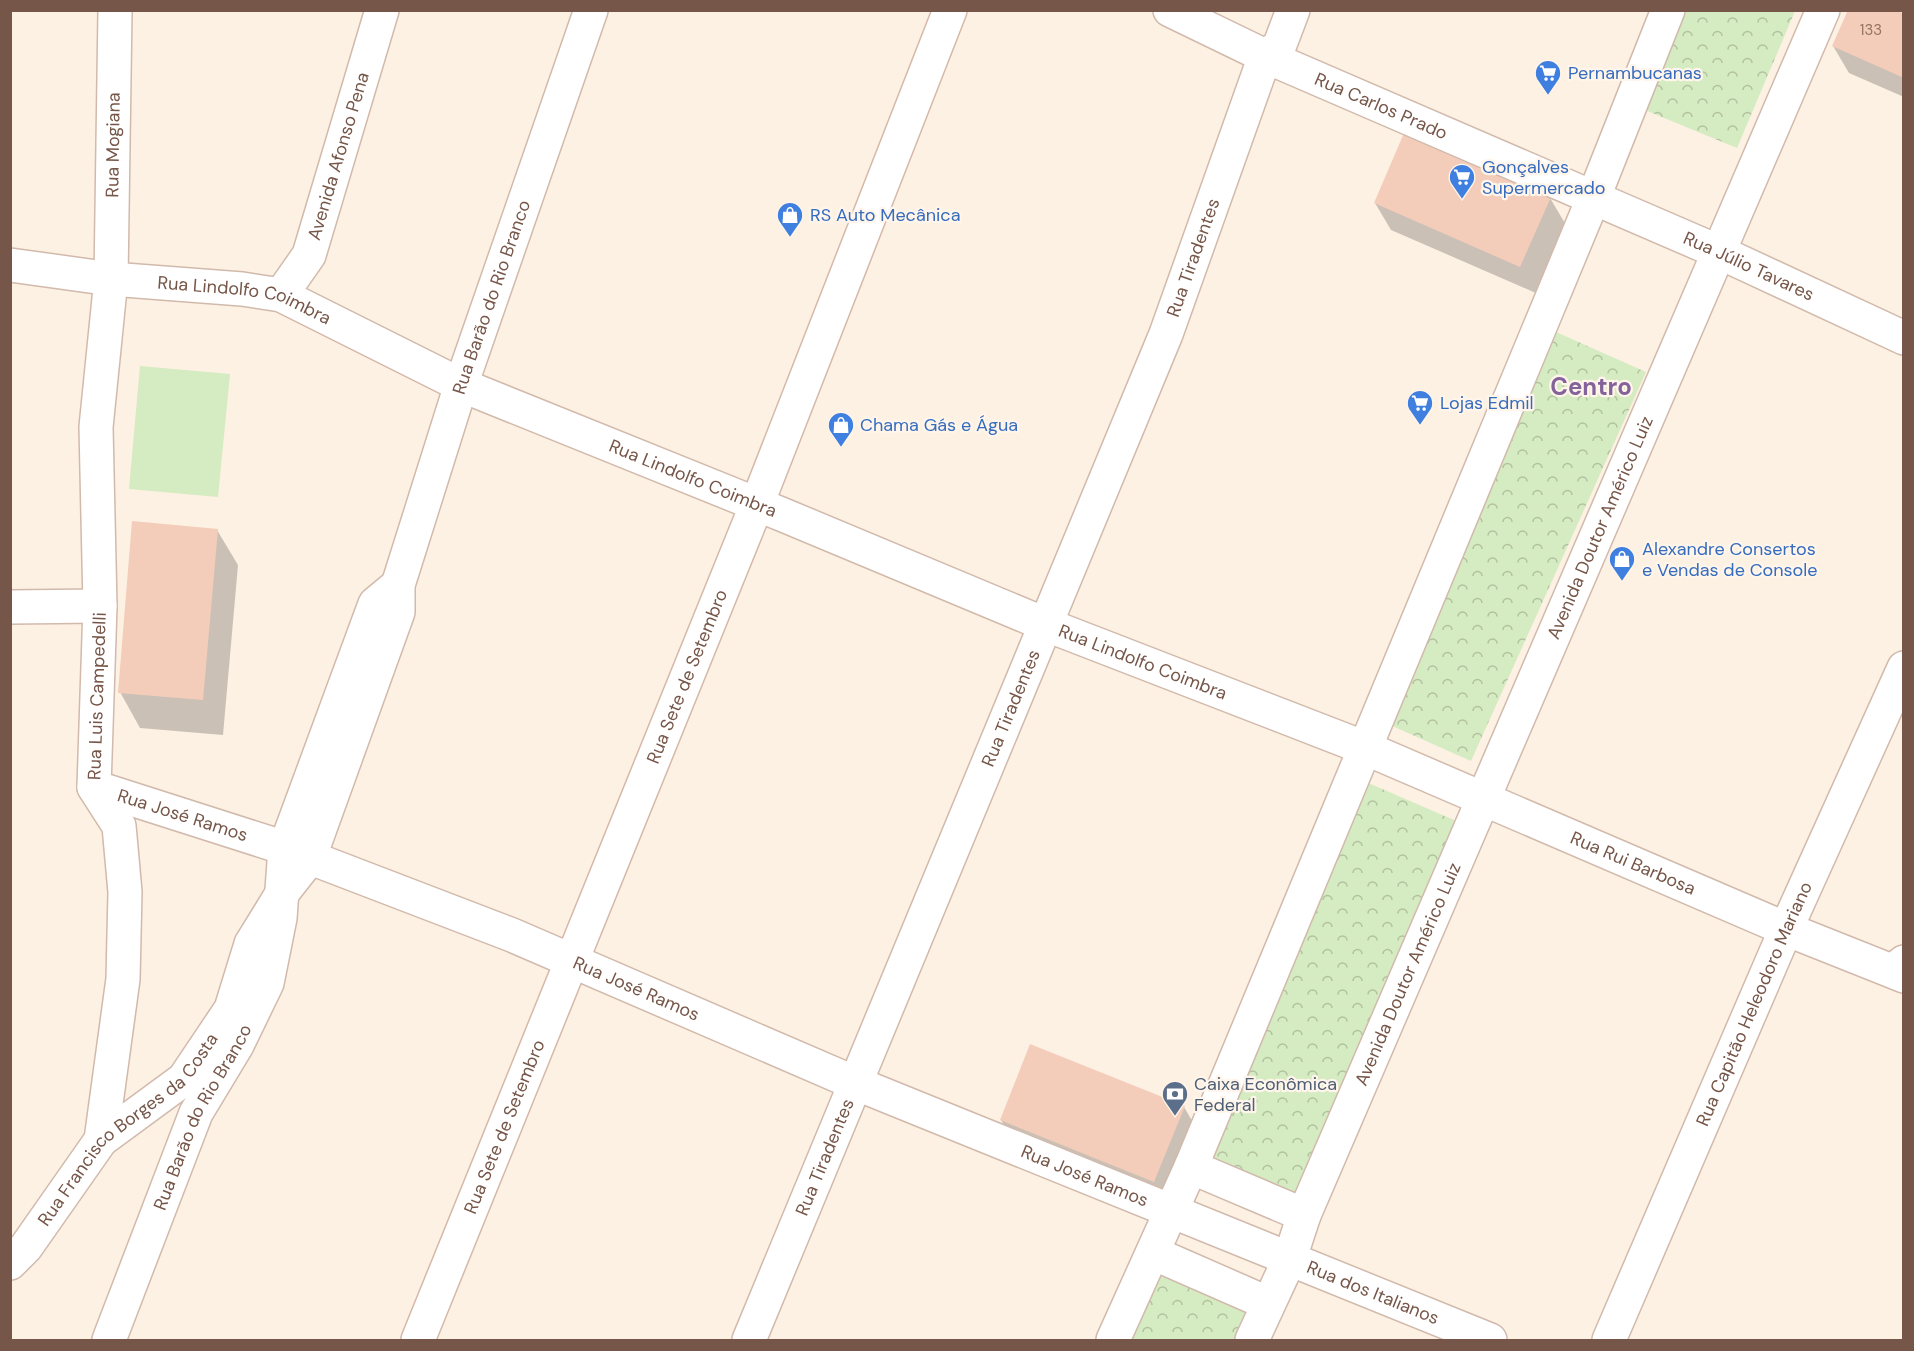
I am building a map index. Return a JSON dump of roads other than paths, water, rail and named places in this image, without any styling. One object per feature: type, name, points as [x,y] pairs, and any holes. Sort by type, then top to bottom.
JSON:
[{"type":"street","name":"Rua Mogiana","points":[[111,279],[115,10]]},
{"type":"street","name":"Avenida Afonso Pena","points":[[281,295],[309,255],[382,10]]},
{"type":"street","name":"Rua Barão do Rio Branco","points":[[109,1341],[196,1113],[237,1045],[267,983],[283,892],[398,612],[398,585],[461,385],[591,10]]},
{"type":"street","name":"Rua Sete de Setembro","points":[[418,1341],[757,504],[950,10]]},
{"type":"street","name":"Rua Carlos Prado","points":[[1170,10],[1265,56],[1593,199]]},
{"type":"street","name":"Rua Tiradentes","points":[[749,1341],[1166,334],[1265,56],[1279,47],[1293,10]]},
{"type":"street","points":[[1113,1341],[1191,1167],[1593,199],[1668,10]]},
{"type":"street","name":"Avenida Doutor Américo Luiz","points":[[1252,1341],[1267,1303],[1290,1258],[1304,1215],[1823,10]]},
{"type":"street","name":"Rua Júlio Tavares","points":[[1593,199],[1719,252],[1904,338]]},
{"type":"street","name":"Rua Lindolfo Coimbra","points":[[10,266],[111,279],[242,289],[281,295],[461,385],[757,504],[1047,625],[1365,748]]},
{"type":"street","name":"Rua Luis Campedelli","points":[[101,1140],[123,979],[125,892],[119,825],[94,787],[100,606],[96,427],[111,279]]},
{"type":"street","points":[[10,607],[100,606]]},
{"type":"street","name":"Rua Capitão Heleodoro Mariano","points":[[1609,1341],[1786,929],[1904,668]]},
{"type":"street","name":"Rua Rui Barbosa","points":[[1365,748],[1786,929],[1900,970]]},
{"type":"street","name":"Rua José Ramos","points":[[94,787],[297,854],[512,934],[573,963],[855,1083],[1172,1211]]},
{"type":"street","name":"Rua Francisco Borges da Costa","points":[[10,1263],[34,1236],[101,1140],[184,1078],[231,1009],[251,944],[283,892]]},
{"type":"street","points":[[1191,1167],[1304,1215]]},
{"type":"street","points":[[1172,1211],[1290,1258]]},
{"type":"street","points":[[1154,1253],[1267,1303]]},
{"type":"street","name":"Rua dos Italianos","points":[[1290,1258],[1490,1341]]},
{"type":"place","name":"Pernambucanas","points":[[1548,96]]},
{"type":"place","name":"Gonçalves Supermercado","points":[[1462,200]]},
{"type":"place","name":"RS Auto Mecânica","points":[[790,238]]},
{"type":"place","name":"Lojas Edmil","points":[[1420,426]]},
{"type":"place","name":"Chama Gás e Água","points":[[841,448]]},
{"type":"place","name":"Alexandre Consertos e Vendas de Console","points":[[1622,582]]},
{"type":"place","name":"Caixa Econômica Federal","points":[[1175,1117]]},
{"type":"district","name":"Centro","points":[[1591,386]]}]
